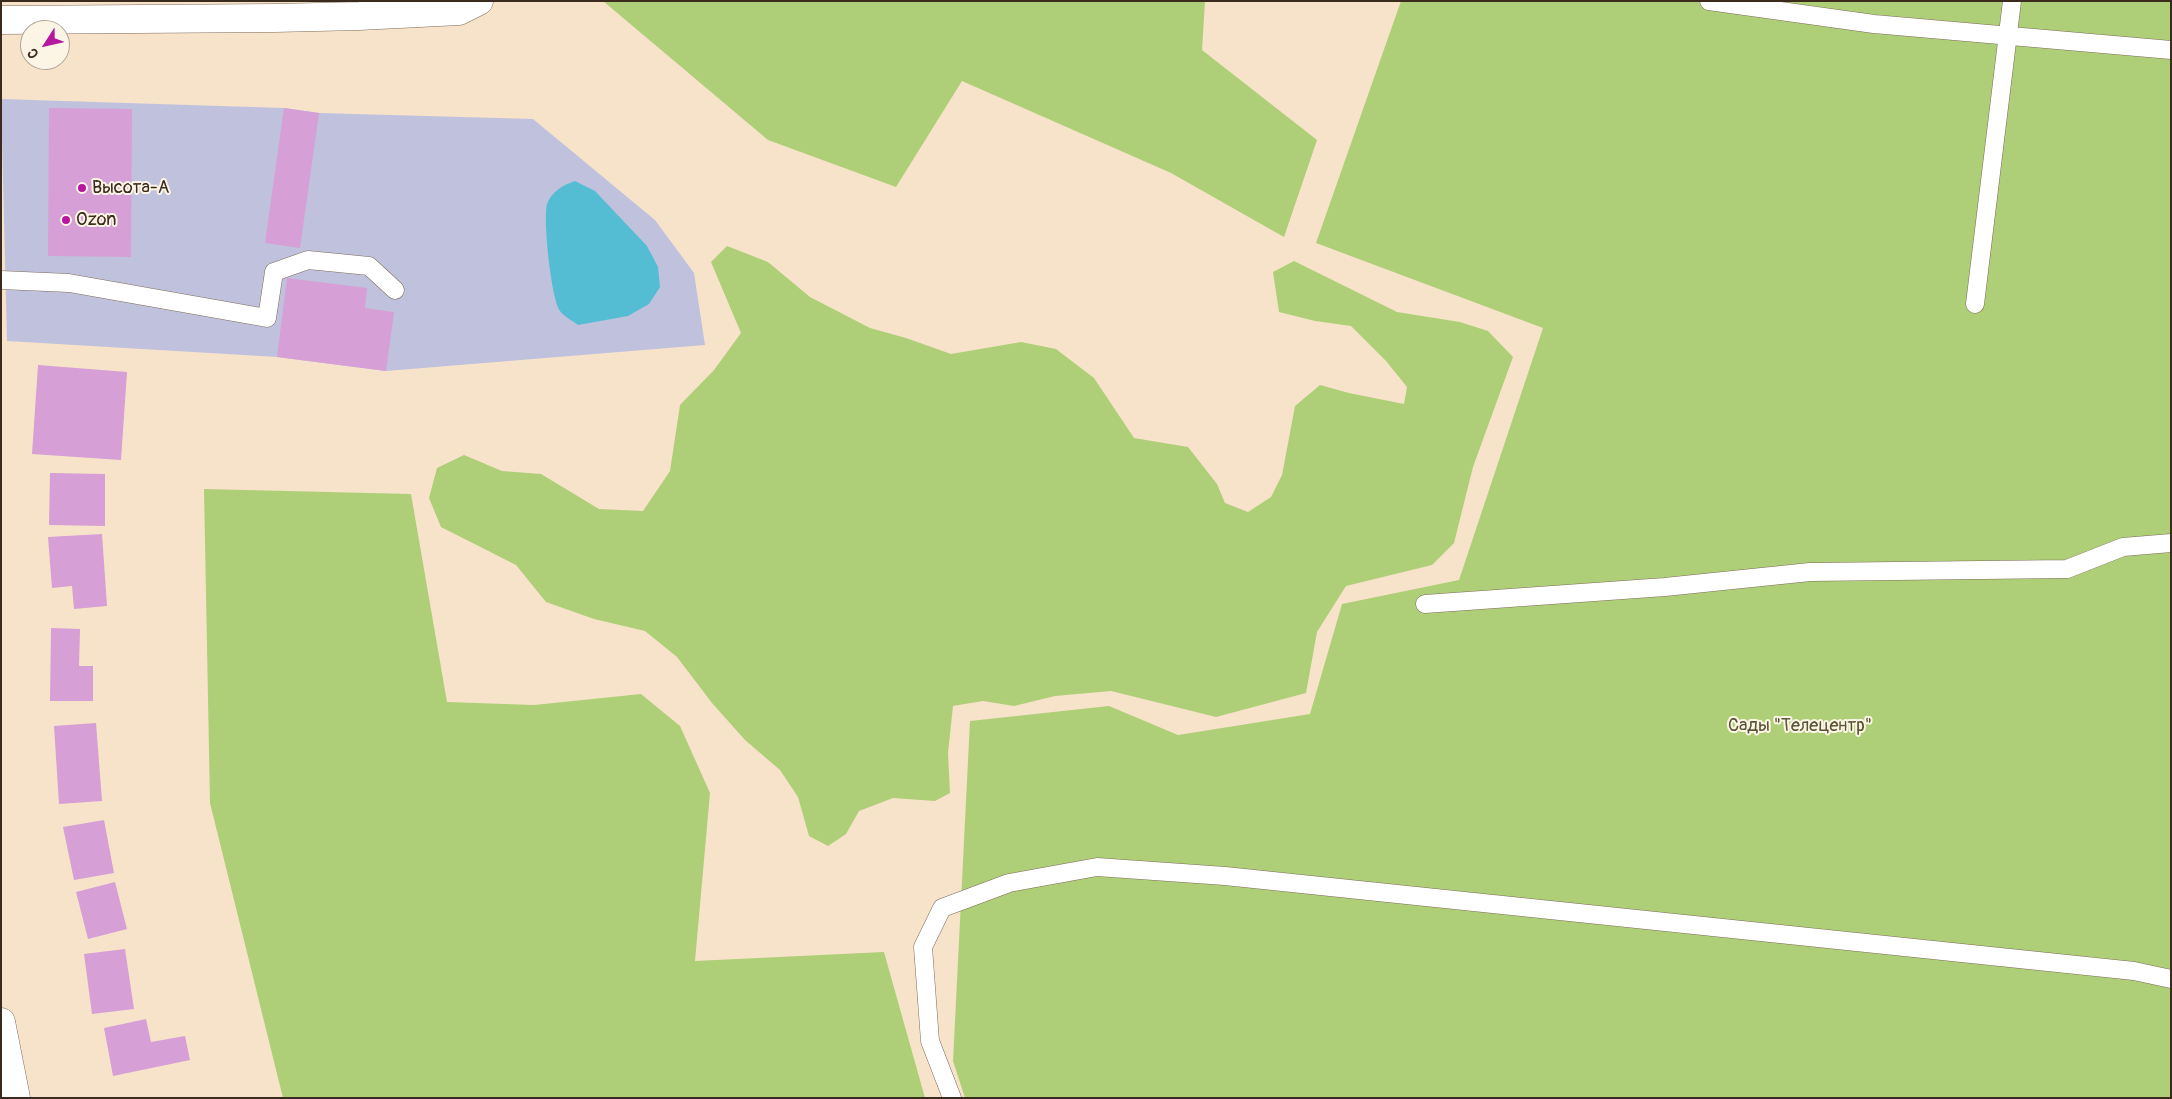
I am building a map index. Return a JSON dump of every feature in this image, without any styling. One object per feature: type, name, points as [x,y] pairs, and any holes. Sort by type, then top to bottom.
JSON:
[{"type":"street","points":[[1,20],[359,16],[460,11],[479,1]]},
{"type":"street","points":[[1,1022],[16,1098]]},
{"type":"lane","points":[[1709,1],[1874,24],[2171,50]]},
{"type":"lane","points":[[1975,304],[2012,1]]},
{"type":"lane","points":[[1,280],[68,283],[267,318],[274,272],[308,260],[369,266],[395,290]]},
{"type":"lane","points":[[1425,604],[1665,587],[1810,572],[2067,569],[2124,547],[2171,543]]},
{"type":"lane","points":[[952,1098],[930,1041],[923,947],[942,908],[1008,883],[1097,867],[1225,876],[2065,963],[2134,971],[2171,979]]},
{"type":"shaded area","points":[[1,99],[284,108],[319,113],[533,119],[655,220],[694,273],[705,345],[386,371],[277,357],[7,341]]},
{"type":"green space","points":[[603,1],[1205,1],[1202,50],[1317,140],[1284,237],[1171,173],[962,81],[896,187],[768,140]]},
{"type":"green space","name":"Сады \"Телецентр\"","points":[[1401,1],[2171,1],[2171,1098],[965,1098],[953,1061],[970,721],[1109,706],[1178,735],[1310,714],[1342,604],[1459,580],[1543,328],[1316,243]]},
{"type":"green space","points":[[727,246],[768,262],[810,297],[870,328],[951,354],[1021,342],[1056,349],[1094,378],[1134,438],[1188,447],[1217,484],[1225,503],[1248,512],[1271,497],[1282,475],[1295,406],[1320,385],[1404,404],[1407,387],[1386,361],[1351,326],[1315,321],[1279,312],[1273,272],[1294,261],[1397,312],[1460,322],[1488,331],[1513,357],[1473,467],[1454,543],[1432,565],[1346,586],[1317,632],[1306,693],[1216,717],[1111,691],[1055,696],[1014,706],[983,701],[953,706],[948,753],[950,793],[935,801],[893,798],[859,811],[846,834],[828,846],[809,836],[798,797],[780,770],[745,740],[712,703],[677,657],[645,631],[594,619],[546,602],[516,565],[441,527],[429,498],[437,468],[464,455],[502,471],[541,474],[599,509],[643,511],[670,471],[680,405],[714,370],[741,333],[711,262]]},
{"type":"green space","points":[[204,489],[411,494],[447,702],[534,705],[641,694],[680,726],[710,793],[695,961],[884,952],[925,1098],[283,1098],[210,803]]},
{"type":"water","points":[[575,181],[595,191],[647,246],[658,267],[660,287],[649,304],[628,316],[578,325],[560,311],[554,291],[549,258],[546,212],[551,196]]},
{"type":"building","points":[[49,108],[132,109],[131,257],[48,256]]},
{"type":"building","points":[[284,108],[319,113],[300,248],[265,243]]},
{"type":"building","points":[[287,278],[367,288],[365,308],[394,312],[386,371],[277,357]]},
{"type":"building","points":[[38,365],[127,372],[121,460],[32,454]]},
{"type":"building","points":[[50,473],[105,474],[105,526],[49,525]]},
{"type":"building","points":[[102,534],[107,606],[74,609],[72,586],[52,588],[48,537]]},
{"type":"building","points":[[51,628],[80,629],[79,666],[93,666],[93,701],[50,701]]},
{"type":"building","points":[[96,723],[102,801],[59,804],[54,726]]},
{"type":"building","points":[[104,820],[114,873],[74,880],[63,827]]},
{"type":"building","points":[[115,882],[127,929],[88,939],[76,892]]},
{"type":"building","points":[[125,949],[134,1009],[92,1014],[84,954]]},
{"type":"building","points":[[146,1019],[151,1042],[185,1036],[190,1060],[113,1076],[104,1028]]},
{"type":"place","name":"Высота-А","points":[[82,188]]},
{"type":"place","name":"Ozon","points":[[66,220]]}]
